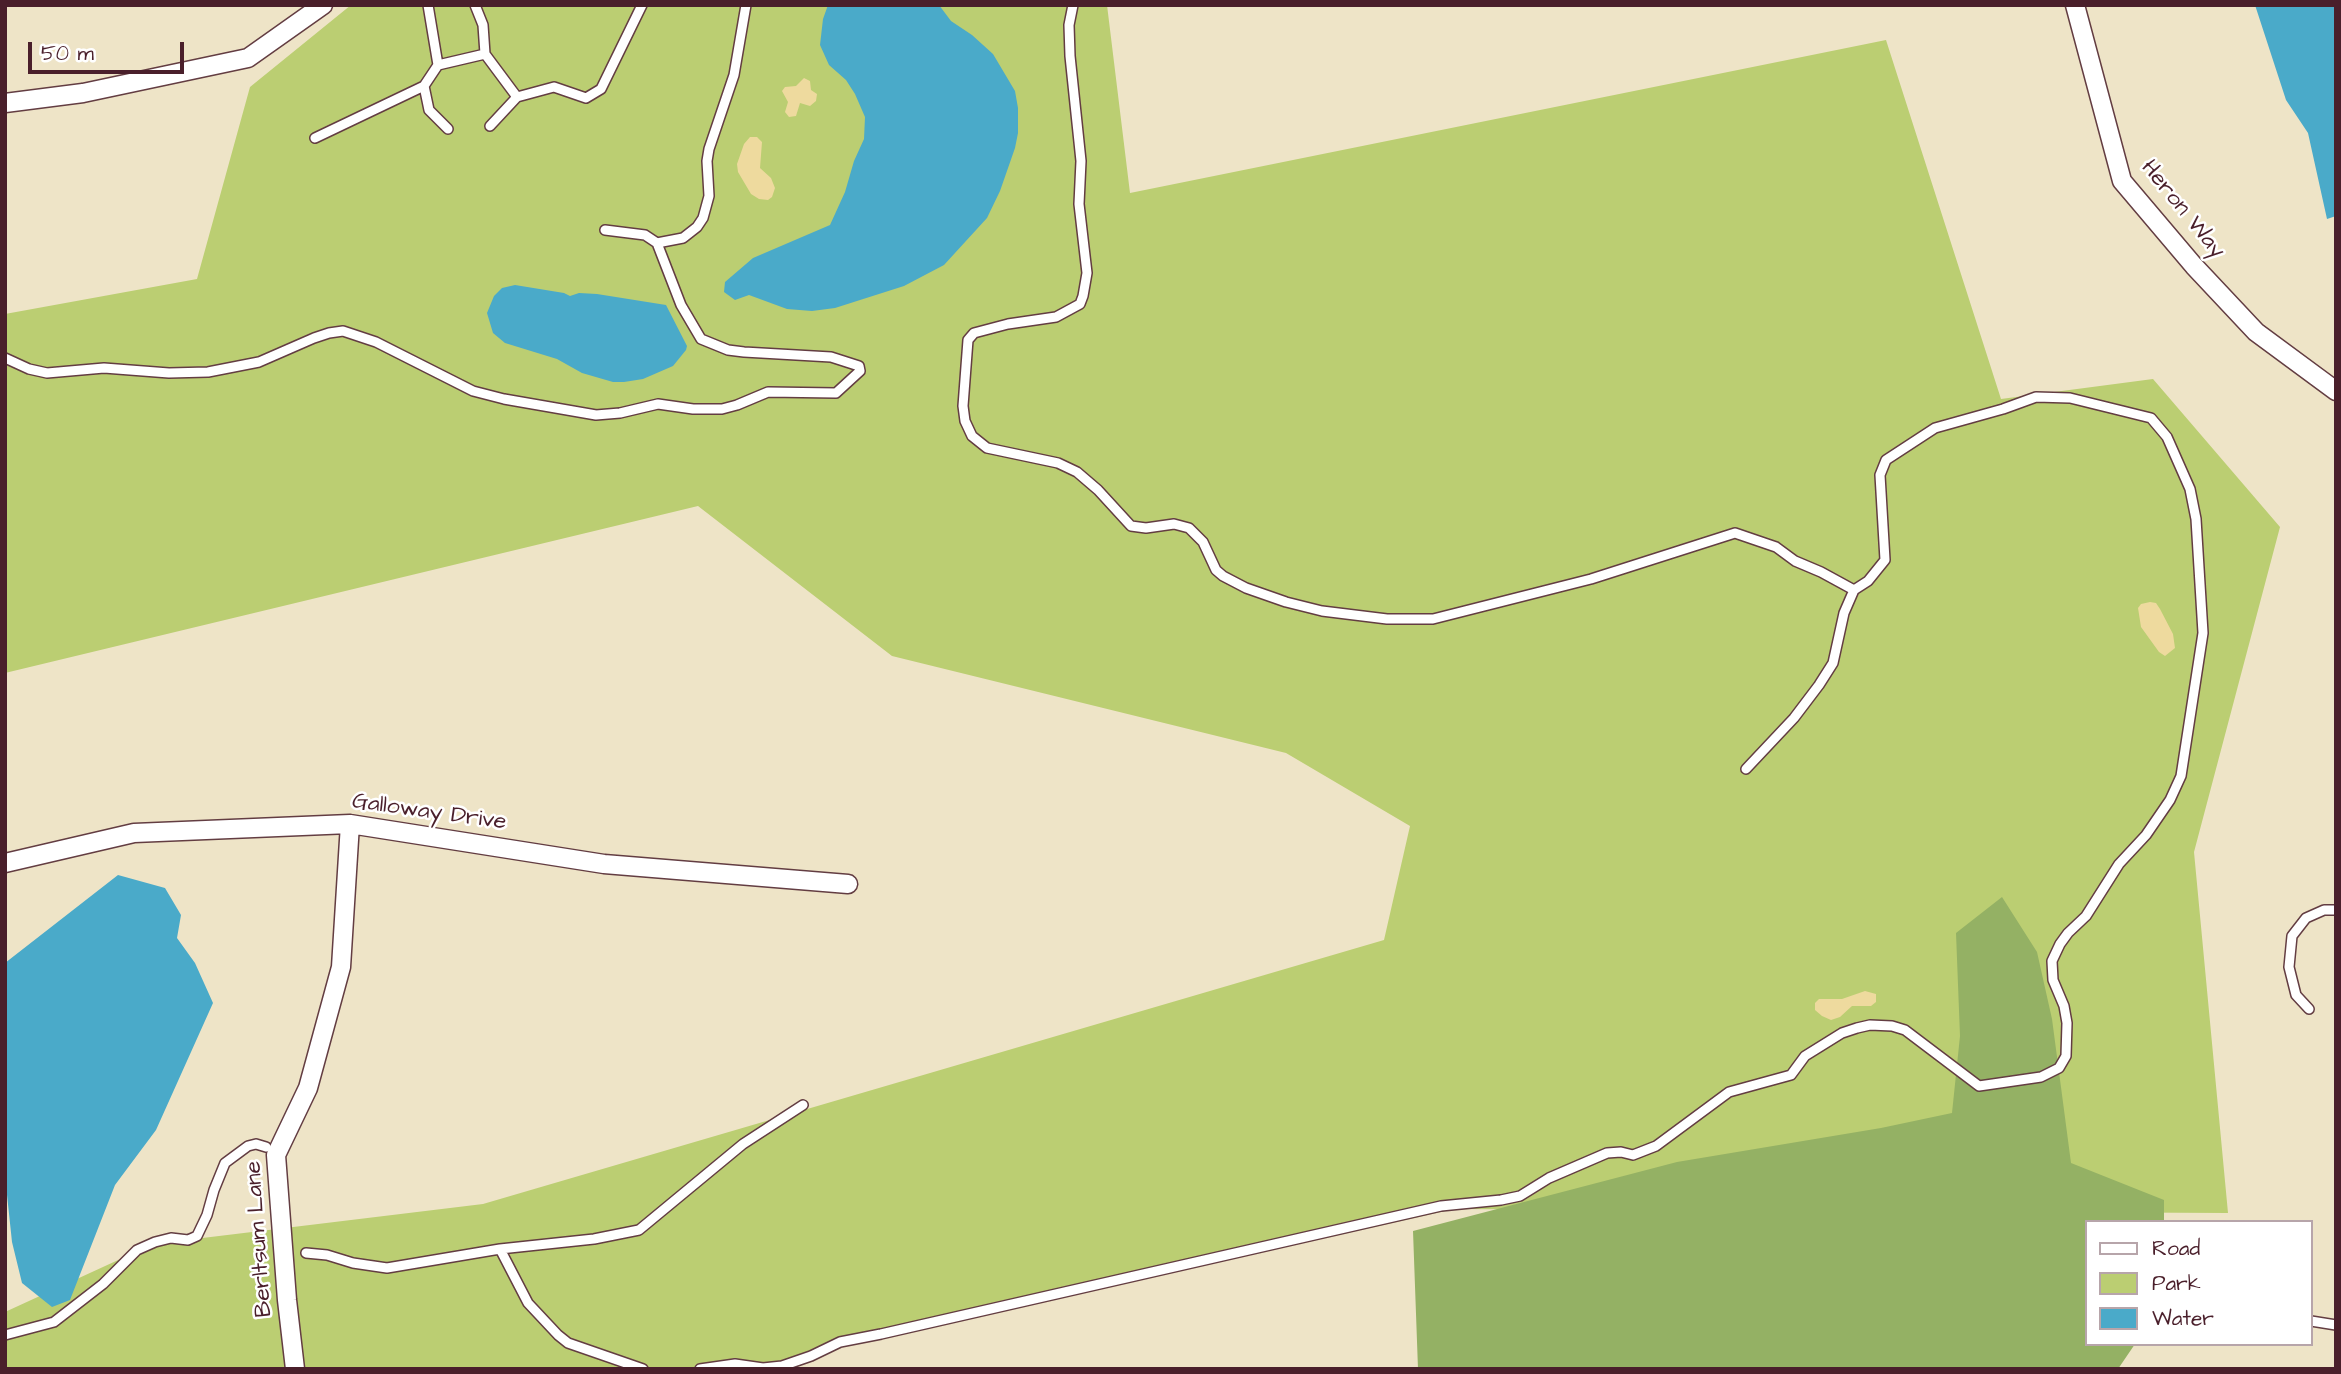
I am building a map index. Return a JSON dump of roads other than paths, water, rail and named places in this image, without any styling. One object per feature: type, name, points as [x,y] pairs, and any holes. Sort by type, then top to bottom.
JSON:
[{"type":"street","points":[[5,103],[83,93],[248,58],[323,5]]},
{"type":"street","name":"Heron Way","points":[[2075,5],[2122,181],[2194,266],[2256,332],[2336,391]]},
{"type":"street","name":"Galloway Drive","points":[[5,863],[134,833],[349,824],[604,864],[848,884]]},
{"type":"street","name":"Berltsum Lane","points":[[295,1369],[276,1155],[308,1088],[341,967],[349,824]]},
{"type":"lane","points":[[428,5],[438,65]]},
{"type":"lane","points":[[475,5],[483,25],[485,54],[517,96]]},
{"type":"lane","points":[[490,126],[517,96],[554,87],[586,98],[601,89],[642,5]]},
{"type":"lane","points":[[657,243],[683,238],[697,227],[703,218],[709,196],[709,149],[734,75],[746,5]]},
{"type":"lane","points":[[1073,5],[1069,25],[1070,56],[1081,161],[1079,204],[1087,273],[1083,296],[1080,304],[1056,317],[1009,324],[974,333],[968,340],[963,406],[965,421],[972,436],[987,448],[1058,463],[1077,472],[1090,482],[1131,526],[1146,528],[1174,524],[1189,528],[1203,542],[1216,570],[1223,576],[1246,588],[1322,611],[1387,619],[1433,619],[1591,579],[1735,533],[1776,547],[1795,561],[1854,590]]},
{"type":"lane","points":[[315,138],[424,86],[438,65],[485,54]]},
{"type":"lane","points":[[424,86],[429,110],[448,129]]},
{"type":"lane","points":[[5,358],[47,373],[104,368],[169,373],[208,372],[259,362],[329,333],[343,331],[376,342],[473,391],[596,415],[620,413],[658,404],[693,409],[722,408],[768,392],[836,393],[860,371],[859,366],[831,357],[744,352],[701,339],[681,305],[657,243],[645,235],[605,230]]},
{"type":"lane","points":[[700,1369],[735,1364],[763,1368],[782,1366],[841,1342],[1441,1206],[1520,1196],[1549,1178],[1606,1153],[1621,1152],[1633,1155],[1656,1146],[1729,1092],[1791,1074],[1805,1056],[1842,1033],[1870,1025],[1892,1026],[1905,1030],[1979,1086],[2041,1077],[2059,1068],[2066,1056],[2067,1023],[2064,1006],[2053,980],[2052,961],[2060,944],[2086,916],[2119,864],[2158,819],[2171,800],[2180,776],[2203,633],[2196,519],[2190,489],[2167,437],[2151,418],[2070,398],[2036,397],[1935,428],[1886,460],[1880,475],[1885,560],[1868,581],[1854,590],[1844,613],[1833,663],[1794,718],[1746,769]]},
{"type":"lane","points":[[2309,1009],[2296,995],[2289,967],[2292,936],[2306,918],[2324,910],[2336,910]]},
{"type":"lane","points":[[306,1253],[387,1268],[500,1249],[594,1239],[639,1230],[743,1144],[803,1105]]},
{"type":"lane","points":[[5,1335],[54,1322],[103,1284],[137,1250],[171,1238],[188,1240],[197,1236],[225,1164],[248,1146],[256,1144],[266,1147]]},
{"type":"lane","points":[[500,1249],[528,1303],[558,1335],[568,1343],[643,1369]]},
{"type":"lane","points":[[2313,1321],[2336,1325]]},
{"type":"water","points":[[828,5],[939,5],[951,21],[993,54],[1015,91],[1018,133],[1015,148],[987,218],[944,265],[904,286],[835,308],[812,311],[787,309],[749,295],[735,300],[724,292],[725,282],[753,258],[830,225],[864,139],[865,117],[855,94],[846,80],[829,65],[820,45],[823,19]]},
{"type":"water","points":[[2255,5],[2336,5],[2336,216],[2327,219],[2308,133],[2286,100]]},
{"type":"water","points":[[515,285],[570,296],[579,293],[597,294],[666,305],[687,346],[686,350],[673,366],[643,379],[613,382],[582,373],[557,359],[505,343],[493,333],[487,313],[494,296],[502,288]]},
{"type":"water","points":[[118,875],[165,888],[181,915],[177,938],[195,963],[213,1003],[156,1130],[115,1185],[70,1300],[52,1307],[22,1283],[12,1242],[5,1176],[5,963]]}]
